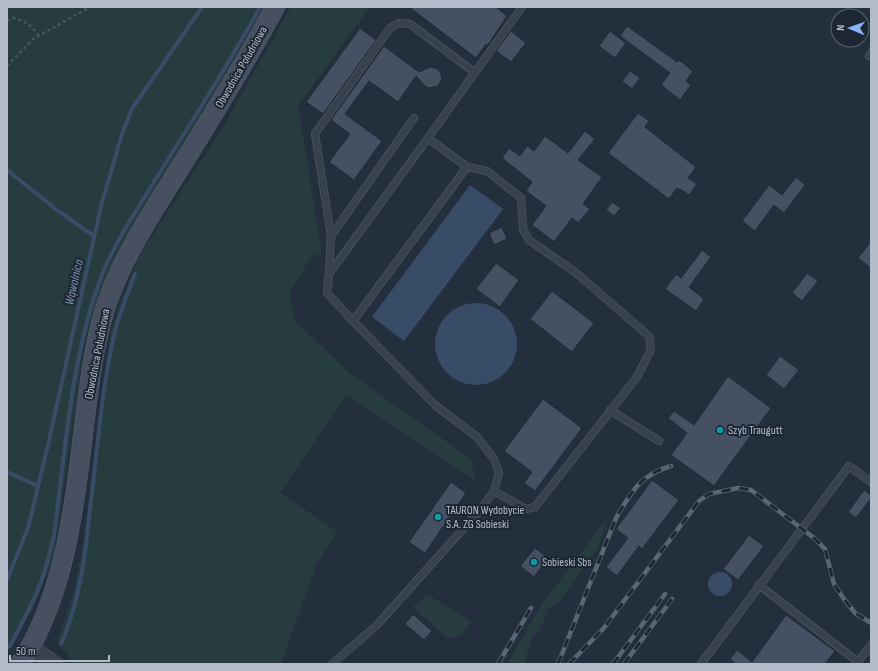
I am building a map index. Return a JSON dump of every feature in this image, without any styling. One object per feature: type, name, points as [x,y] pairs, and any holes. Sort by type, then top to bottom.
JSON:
[{"type":"main road","name":"Obwodnica Południowa","points":[[20,664],[31,648],[51,598],[68,540],[92,364],[107,303],[140,232],[252,52],[275,7]]},
{"type":"street","points":[[31,648],[55,664]]},
{"type":"lane","points":[[329,274],[522,7]]},
{"type":"lane","points":[[332,664],[376,626],[480,510],[494,491],[499,473],[494,458],[481,442],[435,405],[327,293],[331,236],[315,134],[390,28],[399,23],[410,24],[474,72]]},
{"type":"lane","points":[[331,236],[414,118]]},
{"type":"lane","points":[[428,138],[467,167],[487,171],[521,198],[523,229],[529,240],[575,272],[649,336],[651,349],[644,364],[535,506],[526,509],[494,491]]},
{"type":"lane","points":[[353,321],[467,167]]},
{"type":"lane","points":[[610,410],[659,441]]},
{"type":"lane","points":[[701,664],[849,466],[871,482]]},
{"type":"lane","points":[[759,585],[857,663],[871,644]]},
{"type":"path","points":[[7,66],[38,36],[90,7]]},
{"type":"path","points":[[7,22],[13,18],[25,21],[34,29],[38,36]]},
{"type":"green space","points":[[7,7],[263,7],[221,82],[121,246],[98,297],[84,344],[54,555],[33,609],[7,653]]},
{"type":"green space","points":[[291,7],[370,7],[298,106],[322,253],[310,258],[290,293],[295,321],[351,374],[471,459],[475,480],[346,395],[280,493],[338,532],[317,563],[281,664],[75,664],[57,641],[74,591],[83,544],[110,336],[122,297],[141,253],[222,129]]},
{"type":"green space","points":[[607,518],[598,548],[559,602],[549,608],[539,632],[532,637],[524,664],[507,664],[542,604]]},
{"type":"green space","points":[[427,594],[471,622],[461,636],[447,638],[413,607]]},
{"type":"water","points":[[470,185],[503,209],[404,341],[372,317]]},
{"type":"water","points":[[476,303],[492,306],[505,315],[514,328],[517,344],[514,360],[505,373],[492,382],[476,385],[460,382],[447,373],[438,360],[435,344],[438,328],[447,315],[460,306]]},
{"type":"water","points":[[720,572],[729,575],[732,584],[729,593],[720,596],[711,593],[708,584],[711,575]]},
{"type":"building","points":[[409,7],[496,7],[507,16],[488,45],[486,44],[476,58]]},
{"type":"building","points":[[627,26],[677,62],[679,60],[693,71],[686,81],[691,85],[680,100],[661,85],[670,73],[620,36]]},
{"type":"building","points":[[360,28],[376,40],[323,114],[306,102]]},
{"type":"building","points":[[511,31],[526,43],[511,62],[496,51]]},
{"type":"building","points":[[610,31],[626,43],[615,58],[599,46]]},
{"type":"building","points":[[384,46],[419,72],[430,67],[435,68],[439,70],[442,78],[438,86],[430,88],[426,87],[416,76],[398,102],[369,81],[345,114],[382,141],[354,180],[329,162],[350,134],[331,120]]},
{"type":"building","points":[[630,71],[640,78],[632,89],[622,81]]},
{"type":"building","points":[[638,113],[649,121],[645,127],[696,167],[688,178],[697,184],[689,195],[677,188],[669,199],[608,153]]},
{"type":"building","points":[[585,131],[595,139],[578,160],[602,177],[583,204],[590,209],[578,223],[572,218],[554,242],[532,225],[546,206],[526,191],[532,182],[502,158],[509,148],[520,156],[527,146],[534,151],[545,136],[568,153]]},
{"type":"building","points":[[796,177],[805,185],[784,213],[774,205],[755,231],[742,221],[769,185],[782,195]]},
{"type":"building","points":[[612,202],[621,208],[614,216],[606,210]]},
{"type":"building","points":[[502,227],[507,239],[494,245],[489,233]]},
{"type":"building","points":[[871,241],[871,268],[858,258]]},
{"type":"building","points":[[702,250],[711,257],[689,287],[704,299],[696,311],[665,289],[676,274],[681,278]]},
{"type":"building","points":[[496,263],[519,280],[500,307],[476,289]]},
{"type":"building","points":[[807,273],[818,281],[802,301],[792,293]]},
{"type":"building","points":[[552,291],[594,323],[572,352],[530,319]]},
{"type":"building","points":[[780,356],[799,370],[784,389],[766,375]]},
{"type":"building","name":"Szyb Traugutt","points":[[728,376],[771,408],[714,486],[671,455],[687,433],[668,418],[674,411],[694,425]]},
{"type":"building","points":[[543,399],[582,428],[535,491],[524,483],[532,472],[504,451]]},
{"type":"building","points":[[652,480],[679,500],[642,549],[639,546],[617,576],[606,567],[628,538],[616,529]]},
{"type":"building","name":"TAURON Wydobycie S.A. ZG Sobieski","points":[[451,482],[466,493],[425,553],[409,542]]},
{"type":"building","points":[[864,490],[871,495],[871,498],[856,518],[848,512]]},
{"type":"building","points":[[749,535],[764,546],[738,580],[723,569]]},
{"type":"building","name":"Sobieski Sbs","points":[[535,548],[548,558],[534,577],[520,566]]},
{"type":"building","points":[[413,614],[432,631],[424,640],[405,624]]},
{"type":"building","points":[[786,615],[835,651],[825,664],[736,664],[730,659],[737,650],[752,662]]},
{"type":"waterway","name":"Wąwolnica","points":[[7,580],[28,528],[101,206],[122,134],[132,109],[202,7]]},
{"type":"waterway","points":[[7,647],[10,646],[32,602],[46,568],[54,535],[66,435],[77,368],[92,304],[103,272],[124,230],[220,77],[260,7]]},
{"type":"waterway","points":[[7,170],[58,211],[94,236]]},
{"type":"waterway","points":[[61,644],[68,627],[82,574],[101,415],[115,331],[135,274]]},
{"type":"waterway","points":[[7,472],[38,486]]},
{"type":"railway","points":[[558,664],[616,518],[632,492],[644,479],[671,466]]},
{"type":"railway","points":[[569,664],[603,629],[699,501],[709,494],[738,488],[751,490],[814,538],[825,549],[834,584],[855,613],[871,623]]},
{"type":"railway","points":[[613,664],[665,594]]},
{"type":"railway","points":[[624,664],[672,599]]},
{"type":"railway","points":[[498,664],[531,608]]},
{"type":"place","name":"Szyb Traugutt","points":[[720,430]]},
{"type":"place","name":"TAURON Wydobycie S.A. ZG Sobieski","points":[[438,517]]},
{"type":"place","name":"Sobieski Sbs","points":[[534,562]]}]
